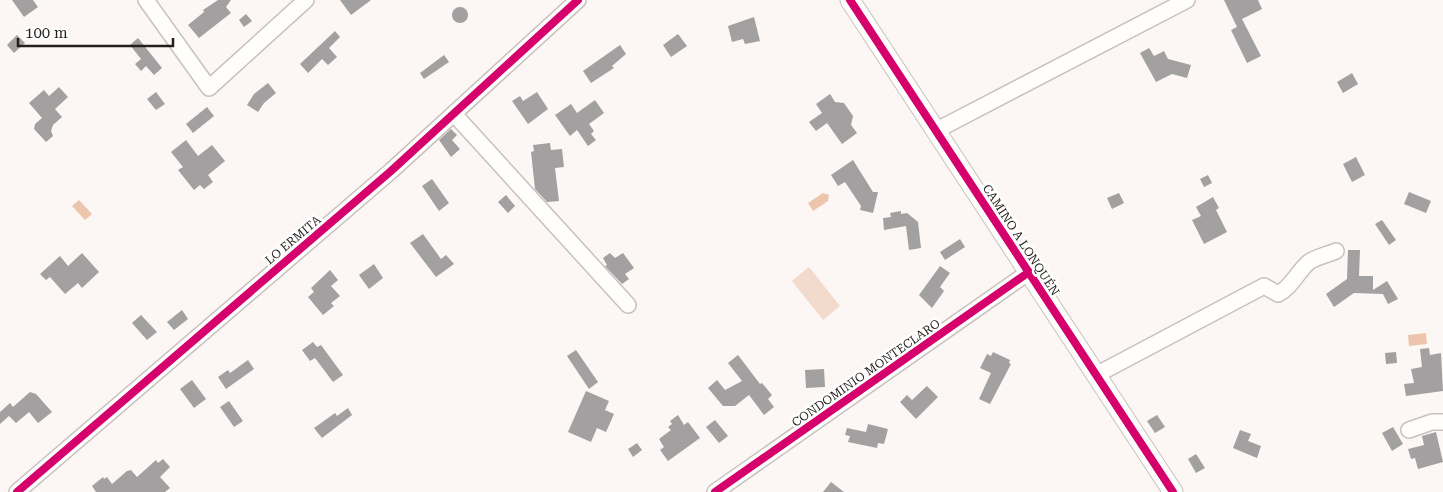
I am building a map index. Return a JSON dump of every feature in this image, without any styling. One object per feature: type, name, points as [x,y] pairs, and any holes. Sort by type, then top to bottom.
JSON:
[{"type":"main road","name":"CAMINO A LONQUÉN","points":[[850,0],[1173,492]]},
{"type":"street","points":[[146,0],[209,88],[306,0]]},
{"type":"street","name":"LO ERMITA","points":[[17,492],[384,177],[578,0]]},
{"type":"street","points":[[937,130],[1187,0]]},
{"type":"street","points":[[454,114],[628,305]]},
{"type":"street","points":[[1096,375],[1264,286],[1278,294],[1285,291],[1298,272],[1311,261],[1336,251]]},
{"type":"street","name":"CONDOMINIO MONTECLARO","points":[[714,492],[1029,272]]},
{"type":"street","points":[[1409,430],[1432,422],[1443,422]]},
{"type":"shaded area","points":[[823,193],[829,195],[828,201],[813,211],[808,203]]},
{"type":"shaded area","points":[[79,200],[92,214],[85,220],[72,206]]},
{"type":"shaded area","points":[[809,267],[840,306],[823,320],[792,281]]},
{"type":"shaded area","points":[[1426,333],[1427,344],[1409,346],[1408,335]]},
{"type":"building","points":[[12,0],[33,0],[38,7],[24,17]]},
{"type":"building","points":[[218,0],[231,0],[226,7],[231,13],[199,38],[188,25],[204,12],[203,10]]},
{"type":"building","points":[[340,0],[371,0],[351,15]]},
{"type":"building","points":[[1224,0],[1258,0],[1262,9],[1242,19],[1261,56],[1247,63],[1231,30],[1237,27]]},
{"type":"building","points":[[457,7],[463,7],[468,12],[466,21],[457,23],[452,18],[452,12]]},
{"type":"building","points":[[246,14],[252,21],[244,27],[239,20]]},
{"type":"building","points":[[754,17],[760,41],[745,44],[743,39],[732,42],[728,26]]},
{"type":"building","points":[[335,31],[340,37],[329,48],[337,57],[328,65],[322,59],[308,73],[300,64]]},
{"type":"building","points":[[678,34],[687,46],[671,57],[663,45]]},
{"type":"building","points":[[17,35],[25,43],[14,53],[7,45]]},
{"type":"building","points":[[138,38],[162,68],[154,75],[146,66],[141,71],[135,64],[141,59],[130,45]]},
{"type":"building","points":[[620,45],[626,54],[612,66],[614,68],[591,83],[583,71]]},
{"type":"building","points":[[1149,48],[1154,56],[1164,51],[1168,59],[1191,65],[1187,78],[1172,74],[1156,82],[1140,53]]},
{"type":"building","points":[[444,55],[449,62],[424,79],[420,73]]},
{"type":"building","points":[[1352,73],[1358,84],[1343,93],[1337,82]]},
{"type":"building","points":[[268,83],[276,93],[264,103],[258,112],[247,105],[254,94]]},
{"type":"building","points":[[59,87],[68,97],[55,109],[62,117],[53,125],[51,131],[53,136],[46,142],[34,129],[35,124],[42,118],[29,103],[44,90],[49,96]]},
{"type":"building","points":[[156,92],[165,104],[156,110],[147,99]]},
{"type":"building","points":[[537,92],[548,109],[528,124],[512,101],[520,96],[523,101]]},
{"type":"building","points":[[830,94],[835,102],[844,103],[853,116],[851,125],[857,133],[842,144],[827,123],[816,131],[809,122],[822,113],[816,104]]},
{"type":"building","points":[[595,100],[604,113],[589,124],[594,131],[591,134],[596,140],[588,146],[577,130],[570,136],[555,115],[571,104],[577,113]]},
{"type":"building","points":[[207,107],[214,116],[193,133],[186,124]]},
{"type":"building","points":[[451,129],[457,135],[452,140],[460,149],[451,157],[439,140]]},
{"type":"building","points":[[186,140],[198,156],[212,145],[225,161],[208,175],[213,182],[204,189],[200,185],[194,190],[178,170],[183,167],[171,152]]},
{"type":"building","points":[[550,143],[551,150],[562,149],[564,167],[555,168],[559,201],[547,202],[535,189],[531,152],[534,151],[533,145]]},
{"type":"building","points":[[1356,157],[1365,175],[1352,182],[1343,164]]},
{"type":"building","points":[[853,160],[873,192],[878,192],[873,213],[860,210],[861,206],[845,182],[838,186],[831,175]]},
{"type":"building","points":[[1208,175],[1212,183],[1204,187],[1200,179]]},
{"type":"building","points":[[432,179],[449,203],[439,211],[422,186]]},
{"type":"building","points":[[1409,192],[1431,201],[1426,213],[1404,204]]},
{"type":"building","points":[[1119,193],[1124,203],[1112,209],[1107,198]]},
{"type":"building","points":[[506,195],[515,206],[508,213],[498,202]]},
{"type":"building","points":[[1213,197],[1219,208],[1216,210],[1227,232],[1204,244],[1192,220],[1201,216],[1196,207]]},
{"type":"building","points":[[901,211],[901,214],[907,213],[918,222],[921,248],[909,250],[906,226],[884,230],[883,218],[891,217],[890,213]]},
{"type":"building","points":[[1382,220],[1396,240],[1389,245],[1375,224]]},
{"type":"building","points":[[423,234],[441,259],[446,255],[454,264],[436,277],[410,243]]},
{"type":"building","points":[[960,239],[965,247],[945,260],[940,252]]},
{"type":"building","points":[[1348,250],[1360,250],[1359,276],[1373,276],[1373,290],[1387,281],[1398,299],[1388,304],[1383,294],[1354,293],[1334,307],[1326,294],[1347,279]]},
{"type":"building","points":[[82,253],[99,272],[82,288],[78,283],[65,294],[50,277],[46,280],[40,274],[60,256],[68,266]]},
{"type":"building","points":[[610,253],[615,258],[623,253],[634,268],[625,274],[629,279],[622,284],[605,266],[607,265],[603,258]]},
{"type":"building","points":[[374,264],[383,278],[369,289],[359,275]]},
{"type":"building","points":[[940,266],[950,273],[940,287],[944,291],[932,308],[919,295]]},
{"type":"building","points":[[330,270],[338,280],[331,286],[340,296],[331,303],[334,306],[323,315],[308,297],[314,292],[311,288]]},
{"type":"building","points":[[182,310],[188,319],[174,330],[167,322]]},
{"type":"building","points":[[141,315],[157,332],[147,340],[132,323]]},
{"type":"building","points":[[313,342],[317,347],[321,345],[343,375],[333,382],[315,358],[310,361],[302,350]]},
{"type":"building","points":[[1429,348],[1430,355],[1441,353],[1443,391],[1406,396],[1404,384],[1414,383],[1411,369],[1422,367],[1420,349]]},
{"type":"building","points":[[576,350],[598,382],[589,389],[567,356]]},
{"type":"building","points":[[993,352],[1010,360],[1009,363],[1011,364],[990,404],[979,399],[991,373],[980,368],[987,354],[991,356]]},
{"type":"building","points":[[1396,352],[1397,363],[1386,364],[1385,353]]},
{"type":"building","points":[[738,355],[760,384],[762,383],[772,395],[768,399],[774,407],[764,415],[749,395],[735,406],[723,406],[708,388],[717,380],[725,390],[742,381],[728,363]]},
{"type":"building","points":[[248,360],[254,369],[226,389],[218,377],[228,370],[230,373]]},
{"type":"building","points":[[824,369],[825,387],[806,388],[805,370]]},
{"type":"building","points":[[192,380],[206,399],[194,408],[180,389]]},
{"type":"building","points":[[927,386],[938,397],[916,419],[900,402],[907,395],[912,400]]},
{"type":"building","points":[[586,391],[609,401],[605,410],[614,414],[606,432],[597,428],[591,442],[568,432]]},
{"type":"building","points":[[30,392],[36,394],[52,412],[38,423],[29,412],[16,423],[9,416],[0,424],[0,412],[10,403],[13,407]]},
{"type":"building","points":[[229,401],[243,421],[234,427],[220,407]]},
{"type":"building","points":[[348,408],[352,415],[322,438],[314,428],[335,413],[337,416]]},
{"type":"building","points":[[678,415],[684,425],[688,422],[700,438],[668,461],[660,450],[664,447],[659,439],[671,430],[668,427],[672,424],[670,421]]},
{"type":"building","points":[[1157,415],[1165,427],[1155,433],[1147,421]]},
{"type":"building","points":[[715,420],[728,436],[719,443],[706,427]]},
{"type":"building","points":[[868,424],[888,429],[884,444],[878,443],[877,448],[848,442],[850,436],[845,435],[847,428],[866,432]]},
{"type":"building","points":[[1393,427],[1403,444],[1392,451],[1382,433]]},
{"type":"building","points":[[1240,430],[1251,434],[1248,441],[1261,446],[1257,458],[1233,448]]},
{"type":"building","points":[[1436,432],[1443,462],[1418,469],[1415,458],[1411,459],[1408,449],[1424,445],[1422,436]]},
{"type":"building","points":[[637,443],[642,450],[633,457],[628,449]]},
{"type":"building","points":[[1196,454],[1205,468],[1196,473],[1188,459]]},
{"type":"building","points":[[163,459],[170,467],[160,477],[170,488],[165,492],[96,492],[92,486],[103,477],[104,479],[107,477],[112,484],[127,471],[131,470],[137,477],[156,460],[158,463]]},
{"type":"building","points":[[831,482],[844,492],[823,492]]},
{"type":"cycle path","points":[[17,492],[391,171],[578,0]]},
{"type":"cycle path","points":[[850,0],[1173,492]]},
{"type":"cycle path","points":[[715,492],[1029,272]]}]
